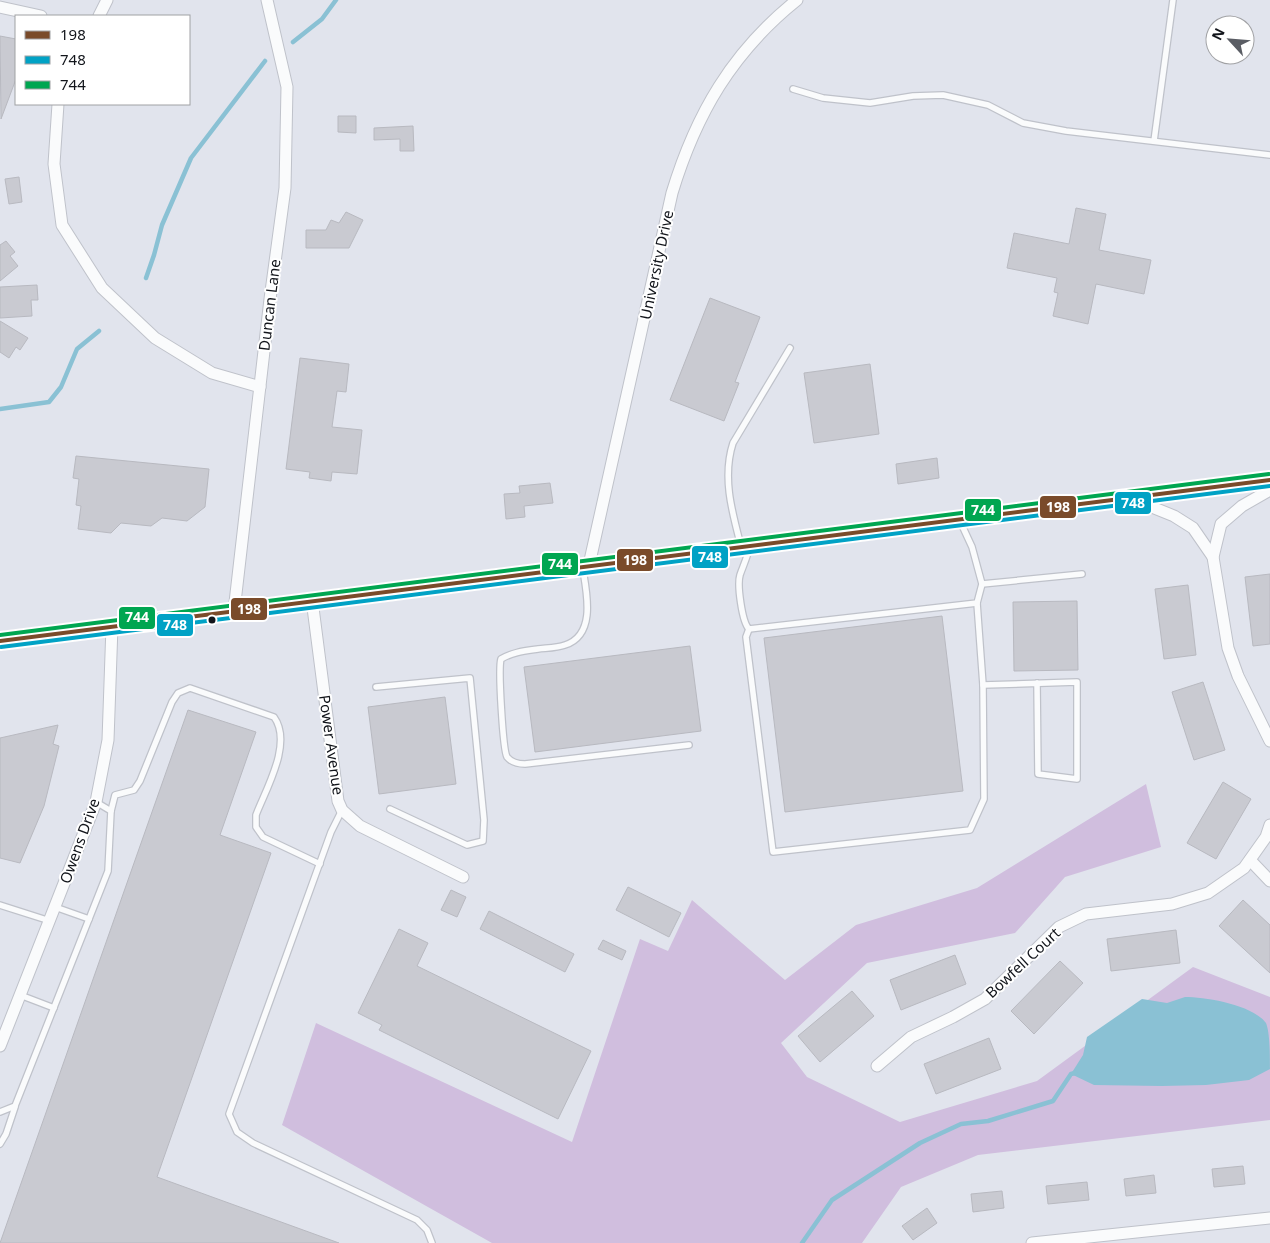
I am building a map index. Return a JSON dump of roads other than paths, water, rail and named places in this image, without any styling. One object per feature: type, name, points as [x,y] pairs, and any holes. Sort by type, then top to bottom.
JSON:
[{"type":"main road","points":[[0,640],[1270,480]]},
{"type":"street","points":[[100,15],[107,0]]},
{"type":"street","name":"Duncan Lane","points":[[234,611],[285,188],[288,131],[287,87],[267,0]]},
{"type":"street","name":"University Drive","points":[[586,566],[672,193],[682,159],[696,126],[732,66],[755,37],[797,0]]},
{"type":"street","points":[[0,6],[37,15]]},
{"type":"street","points":[[58,105],[54,164],[62,225],[102,288],[155,338],[212,372],[260,387]]},
{"type":"street","points":[[1270,490],[1242,506],[1220,524],[1213,557],[1228,648],[1238,676],[1270,741]]},
{"type":"street","points":[[1129,498],[1174,516],[1193,528],[1213,557]]},
{"type":"street","name":"Power Avenue","points":[[312,600],[338,801],[342,810],[360,826],[463,877]]},
{"type":"street","name":"Owens Drive","points":[[0,1046],[96,802],[108,740],[112,626]]},
{"type":"street","name":"Bowfell Court","points":[[877,1066],[911,1037],[954,1017],[985,999],[1059,927],[1086,914],[1172,904],[1208,892],[1244,868],[1266,838],[1270,825]]},
{"type":"street","points":[[1250,860],[1270,881]]},
{"type":"street","points":[[1032,1243],[1270,1218]]},
{"type":"lane","points":[[1154,141],[1173,0]]},
{"type":"lane","points":[[793,89],[823,98],[870,103],[913,96],[943,95],[988,105],[1023,123],[1066,131],[1270,155]]},
{"type":"lane","points":[[749,629],[743,620],[739,576],[745,564],[746,545],[731,508],[727,466],[733,443],[790,348]]},
{"type":"lane","points":[[749,629],[746,637],[773,852],[970,830],[984,799],[983,684],[977,603],[982,584],[972,547],[959,519]]},
{"type":"lane","points":[[586,566],[588,602],[585,627],[577,639],[565,646],[512,653],[501,659],[499,668],[503,715],[503,746],[507,756],[516,763],[525,764],[689,745]]},
{"type":"lane","points":[[982,584],[1082,574]]},
{"type":"lane","points":[[749,629],[977,603]]},
{"type":"lane","points":[[376,688],[470,678],[484,816],[483,841],[467,845],[390,809]]},
{"type":"lane","points":[[983,684],[1077,682],[1077,779],[1038,774],[1037,683]]},
{"type":"lane","points":[[0,1144],[6,1134],[15,1106],[108,871],[111,811],[117,793],[134,790],[140,782],[172,702],[178,693],[190,688],[274,718],[278,723],[282,736],[281,748],[256,815],[256,827],[263,838],[320,864]]},
{"type":"lane","points":[[96,802],[111,811]]},
{"type":"lane","points":[[342,810],[331,832],[229,1114],[237,1132],[253,1142],[417,1220],[426,1230],[432,1243]]},
{"type":"lane","points":[[0,906],[50,921]]},
{"type":"lane","points":[[55,908],[89,919]]},
{"type":"lane","points":[[20,996],[54,1008]]},
{"type":"lane","points":[[0,1112],[15,1106]]},
{"type":"water","points":[[1185,997],[1228,1003],[1251,1011],[1260,1017],[1267,1027],[1270,1045],[1270,1069],[1249,1080],[1206,1085],[1094,1085],[1071,1074],[1083,1055],[1087,1037],[1142,999],[1167,1003]]},
{"type":"waterway","points":[[293,42],[322,19],[336,0]]},
{"type":"waterway","points":[[146,278],[162,225],[191,158],[265,61]]},
{"type":"waterway","points":[[0,409],[49,402],[61,387],[77,349],[99,331]]},
{"type":"waterway","points":[[802,1243],[832,1200],[920,1143],[961,1124],[988,1121],[1053,1101],[1071,1074],[1075,1073]]}]
